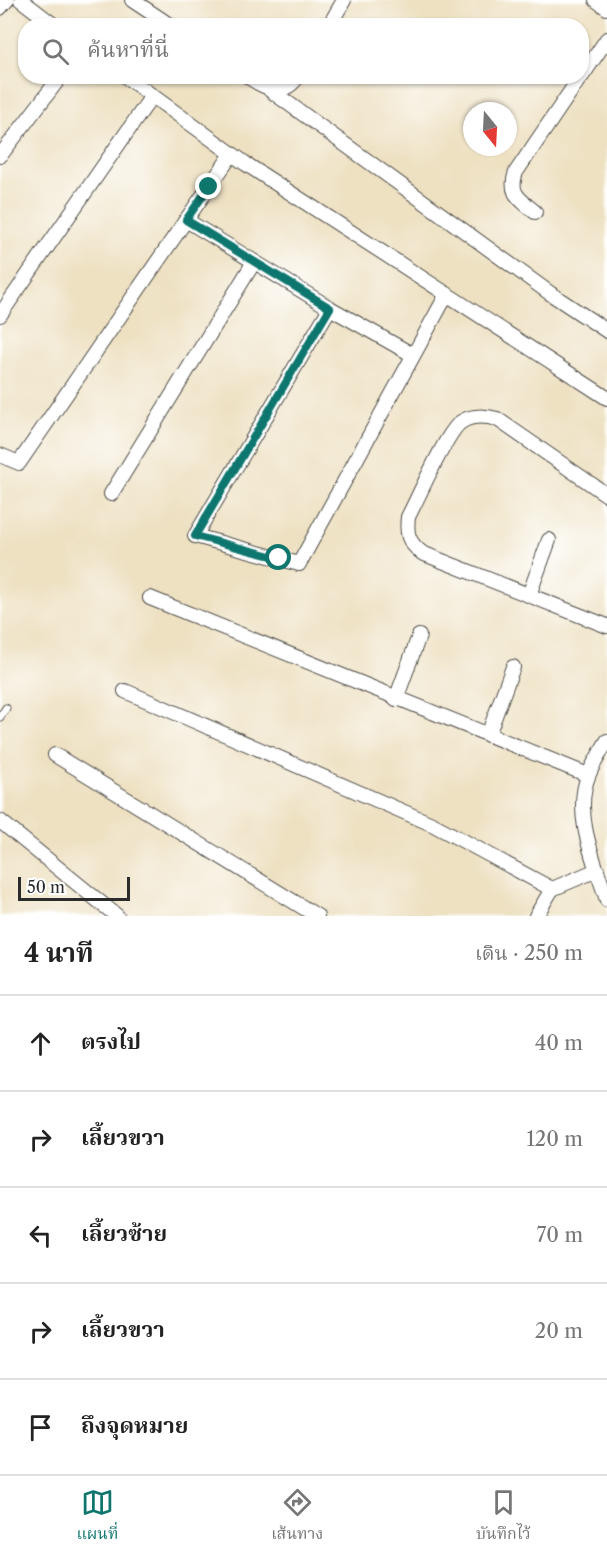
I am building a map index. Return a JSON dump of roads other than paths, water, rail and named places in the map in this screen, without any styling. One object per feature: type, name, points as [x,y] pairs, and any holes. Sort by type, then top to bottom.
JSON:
[{"type":"street","points":[[0,8],[7,0]]},
{"type":"street","points":[[21,0],[45,18]]},
{"type":"street","points":[[132,0],[159,18]]},
{"type":"street","points":[[334,18],[344,0]]},
{"type":"street","points":[[596,0],[607,8]]},
{"type":"street","points":[[589,65],[607,39]]},
{"type":"street","points":[[0,156],[55,84]]},
{"type":"street","points":[[136,84],[232,154],[607,398]]},
{"type":"street","points":[[260,84],[551,294],[607,331]]},
{"type":"street","points":[[270,90],[288,87],[291,84]]},
{"type":"street","points":[[535,212],[519,198],[512,182],[516,172],[576,84]]},
{"type":"street","points":[[0,315],[152,96]]},
{"type":"street","points":[[0,455],[19,463],[232,154]]},
{"type":"street","points":[[186,220],[413,356]]},
{"type":"street","points":[[111,494],[254,262]]},
{"type":"street","points":[[330,308],[195,536],[299,564],[447,294]]},
{"type":"street","points":[[607,495],[497,419],[480,416],[469,418],[455,428],[408,517],[406,529],[412,545],[422,552],[607,626]]},
{"type":"street","points":[[529,595],[549,540]]},
{"type":"street","points":[[150,598],[588,775]]},
{"type":"street","points":[[396,699],[419,636]]},
{"type":"street","points":[[488,735],[513,667]]},
{"type":"street","points":[[125,691],[425,820],[552,889]]},
{"type":"street","points":[[607,741],[588,775],[583,801],[584,822],[607,900]]},
{"type":"street","points":[[55,755],[317,916]]},
{"type":"street","points":[[0,821],[117,916]]},
{"type":"street","points":[[536,916],[552,889],[597,870]]},
{"type":"lane","points":[[0,717],[6,708]]}]
